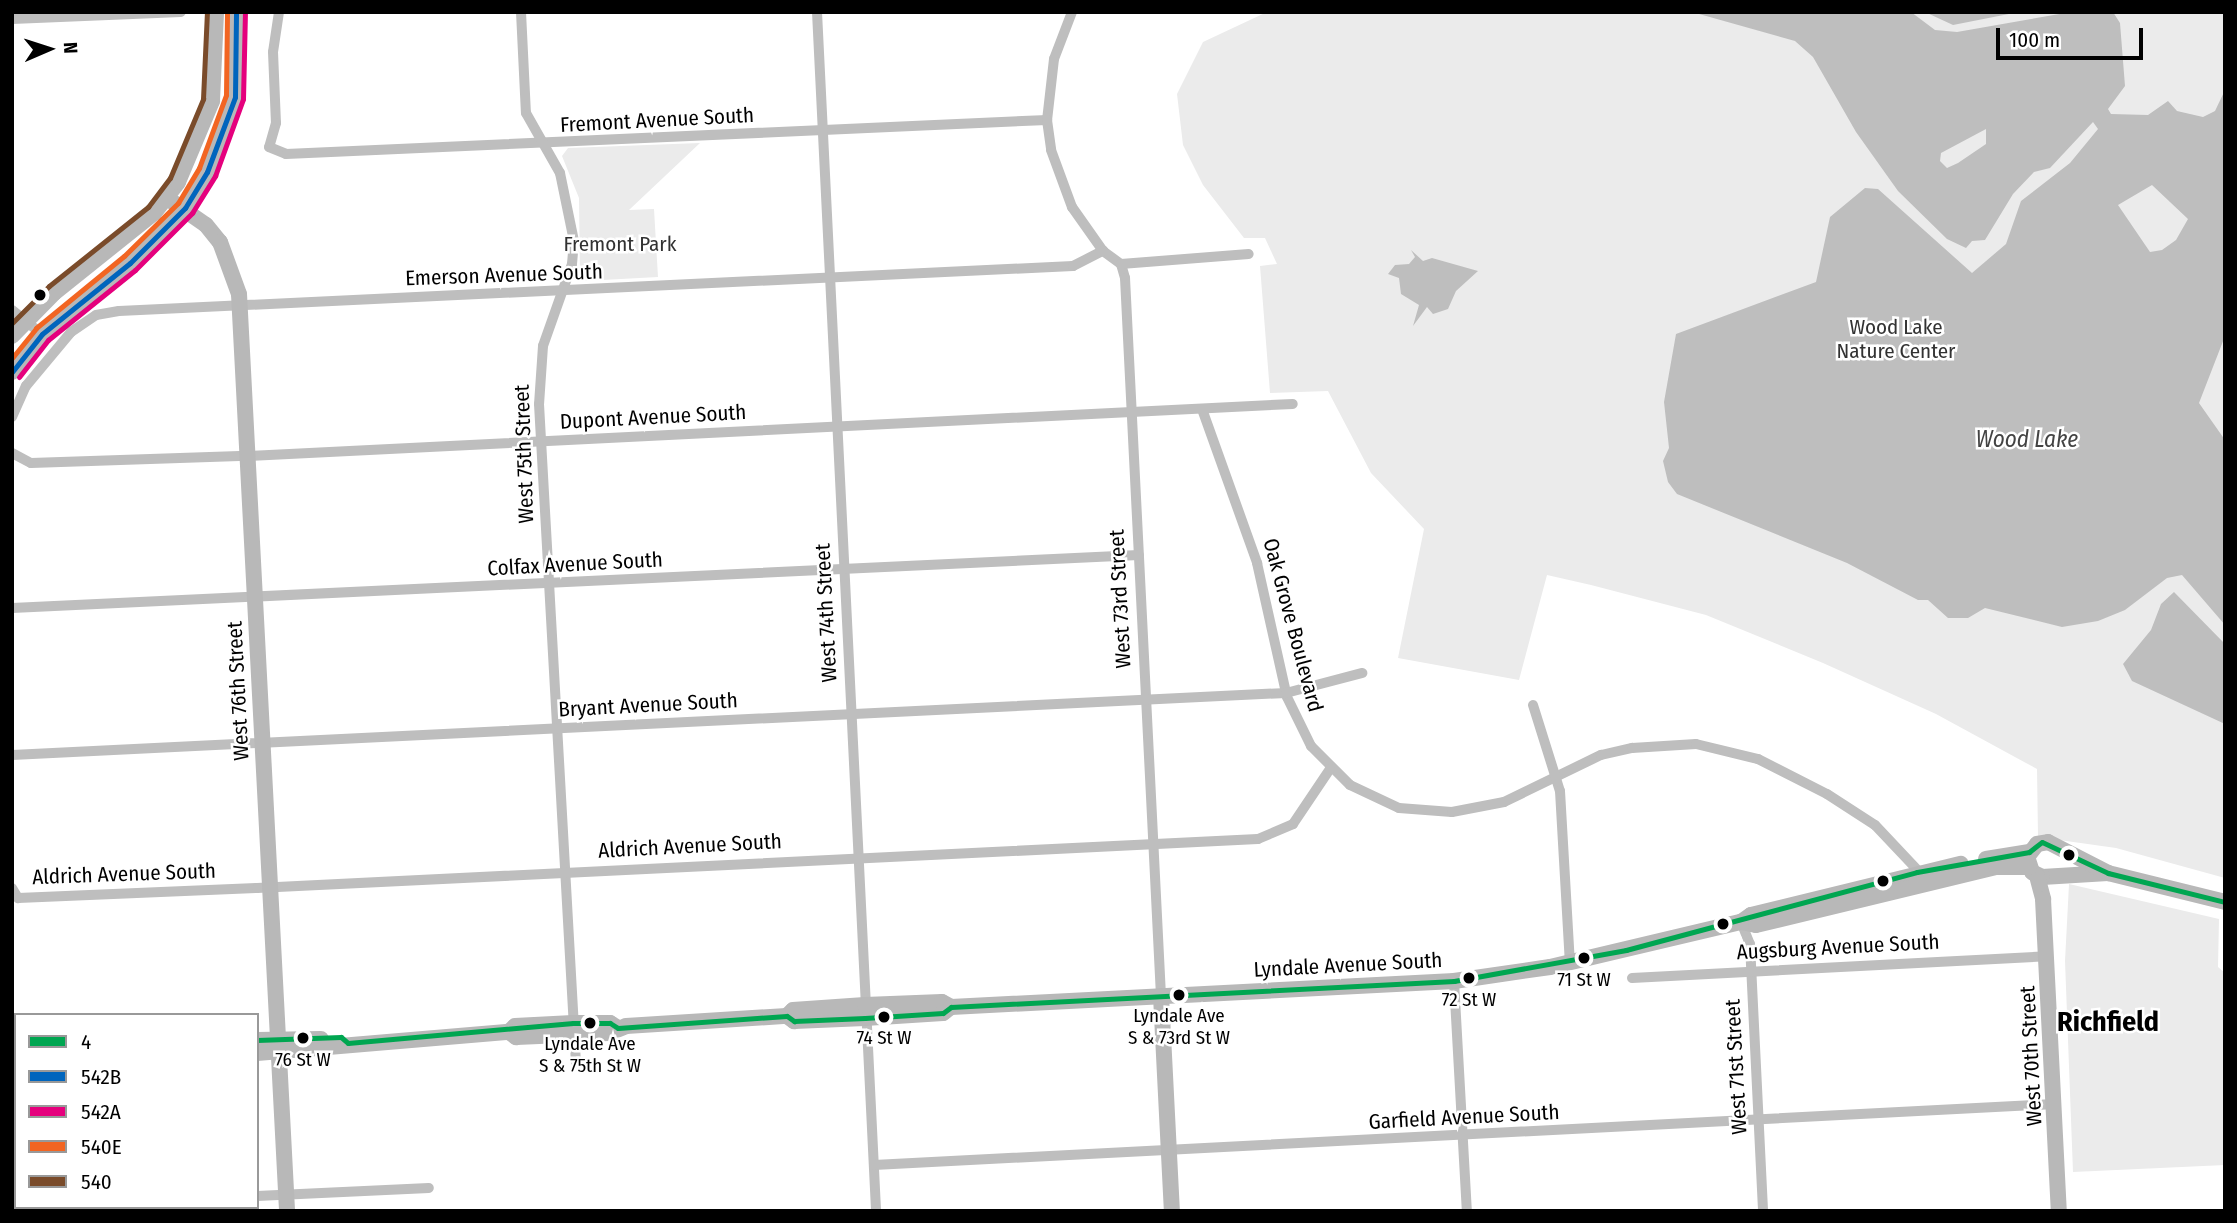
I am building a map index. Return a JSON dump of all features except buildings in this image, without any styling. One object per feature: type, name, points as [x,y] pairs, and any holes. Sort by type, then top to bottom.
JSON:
[{"type":"street","points":[[12,19],[181,12]]},
{"type":"street","points":[[12,336],[24,321],[139,227],[167,198],[204,130],[212,101],[218,39],[216,12]]},
{"type":"street","points":[[12,372],[42,334],[130,263],[185,208],[223,136],[236,97],[239,46],[236,12]]},
{"type":"street","name":"Fremont Avenue South","points":[[279,12],[272,52],[276,123],[269,147],[286,154],[542,145],[1047,120]]},
{"type":"street","name":"West 75th Street","points":[[521,12],[526,113],[560,173],[572,218],[572,264],[543,346],[541,442],[576,1065]]},
{"type":"street","name":"West 74th Street","points":[[817,12],[876,1211]]},
{"type":"street","points":[[1072,12],[1054,59],[1047,120],[1060,179],[1072,207],[1103,251],[1121,264],[1250,254]]},
{"type":"street","name":"West 76th Street","points":[[167,198],[185,208],[225,250],[234,271],[240,306],[287,1203]]},
{"type":"street","name":"Emerson Avenue South","points":[[12,417],[21,393],[71,332],[96,315],[1073,266],[1103,251]]},
{"type":"street","name":"West 73rd Street","points":[[1121,264],[1125,278],[1172,1211]]},
{"type":"street","points":[[12,310],[42,334]]},
{"type":"street","name":"Dupont Avenue South","points":[[14,456],[31,463],[247,456],[1293,404]]},
{"type":"street","name":"Oak Grove Boulevard","points":[[1202,409],[1257,563],[1286,693],[1297,722],[1330,769],[1374,799],[1426,812],[1491,806],[1601,755],[1632,748],[1696,744],[1728,750],[1787,772],[1851,808],[1896,844],[1917,872],[1931,881]]},
{"type":"street","name":"Colfax Avenue South","points":[[12,608],[254,599],[1139,555]]},
{"type":"street","name":"Bryant Avenue South","points":[[12,755],[1286,693],[1362,673]]},
{"type":"street","points":[[1533,705],[1560,791],[1570,963]]},
{"type":"street","name":"Aldrich Avenue South","points":[[15,893],[269,888],[1258,839],[1283,832],[1293,824],[1330,769]]},
{"type":"street","name":"Lyndale Avenue South","points":[[2040,869],[2042,842],[2108,873],[2225,902]]},
{"type":"street","points":[[2040,869],[2062,864],[2061,852]]},
{"type":"street","name":"Lyndale Avenue South","points":[[1741,922],[1756,925],[1997,867],[2108,873]]},
{"type":"street","name":"Lyndale Avenue South","points":[[259,1041],[279,1047],[341,1048],[348,1043],[509,1032],[516,1037],[610,1023],[618,1028],[788,1016],[793,1010],[943,1013],[951,1007],[1454,981],[1570,963],[1741,922],[1751,915],[1917,872],[2040,869]]},
{"type":"street","name":"West 70th Street","points":[[2040,869],[2059,1211]]},
{"type":"street","name":"West 71st Street","points":[[1741,922],[1750,944],[1763,1211]]},
{"type":"street","name":"Augsburg Avenue South","points":[[1632,978],[2046,956]]},
{"type":"street","points":[[1454,981],[1467,1211]]},
{"type":"street","name":"Lyndale Avenue South","points":[[259,1053],[279,1047]]},
{"type":"street","name":"Garfield Avenue South","points":[[874,1165],[1758,1122],[2055,1104]]},
{"type":"street","points":[[259,1196],[287,1203],[429,1188]]},
{"type":"green space","name":"Wood Lake Nature Center","points":[[1267,12],[2225,12],[2225,878],[2116,848],[2038,837],[2037,769],[1936,714],[1823,663],[1706,615],[1547,575],[1519,680],[1398,658],[1424,529],[1371,473],[1328,391],[1270,393],[1260,266],[1277,264],[1265,238],[1244,238],[1203,185],[1183,145],[1177,94],[1203,42]]},
{"type":"green space","name":"Fremont Park","points":[[700,143],[629,210],[654,209],[658,277],[584,281],[580,276],[579,198],[562,156],[568,148]]},
{"type":"green space","points":[[2069,884],[2219,919],[2218,967],[2225,973],[2225,1165],[2073,1172],[2065,961]]},
{"type":"water","name":"Wood Lake","points":[[1692,12],[1911,12],[1935,30],[1957,32],[2071,12],[2113,12],[2120,23],[2125,86],[2108,109],[2111,114],[2148,115],[2168,101],[2177,111],[2203,117],[2215,111],[2225,90],[2225,336],[2199,403],[2225,440],[2225,625],[2182,575],[2167,578],[2125,610],[2098,621],[2062,627],[1985,608],[1968,618],[1948,618],[1928,600],[1918,600],[1847,563],[1677,494],[1668,482],[1663,461],[1669,448],[1664,402],[1676,334],[1816,282],[1830,217],[1865,188],[1878,189],[1972,273],[2006,244],[2021,201],[2070,163],[2098,129],[2093,122],[2050,168],[2034,172],[2013,194],[1985,240],[1972,241],[1966,248],[1947,239],[1898,191],[1856,132],[1813,57],[1795,41]],"holes":[[[1986,129],[1986,144],[1947,168],[1940,161],[1941,153]],[[2152,185],[2188,219],[2176,240],[2162,250],[2150,252],[2118,205]]]},
{"type":"water","points":[[1925,12],[2019,12],[1953,25]]},
{"type":"water","points":[[1411,250],[1423,261],[1432,258],[1478,271],[1456,291],[1448,309],[1433,314],[1427,307],[1413,326],[1419,305],[1401,294],[1399,278],[1388,274],[1395,265],[1409,264],[1415,257]]},
{"type":"water","points":[[2174,592],[2225,644],[2225,724],[2132,681],[2123,664],[2151,630],[2161,604]]},
{"type":"transit line","name":"540","points":[[12,323],[49,286],[148,207],[170,178],[203,99],[207,12]]},
{"type":"transit line","name":"540E","points":[[12,358],[36,328],[124,256],[178,203],[199,168],[226,95],[227,12]]},
{"type":"transit line","name":"542B","points":[[12,372],[42,334],[130,263],[185,208],[207,172],[235,97],[236,12]]},
{"type":"transit line","name":"542A","points":[[19,377],[48,340],[135,270],[192,213],[215,176],[243,99],[245,12]]},
{"type":"transit line","name":"4","points":[[259,1040],[341,1037],[348,1043],[573,1023],[610,1023],[618,1028],[787,1016],[794,1021],[865,1018],[943,1013],[951,1007],[1454,981],[1626,950],[1917,872],[2029,852],[2042,842],[2108,873],[2225,902]]},
{"type":"place","name":"71 St W","points":[[1584,958]]},
{"type":"place","name":"72 St W","points":[[1469,978]]},
{"type":"place","name":"Lyndale Ave S & 73rd St W","points":[[1179,995]]},
{"type":"place","name":"74 St W","points":[[884,1017]]},
{"type":"place","name":"Lyndale Ave S & 75th St W","points":[[590,1023]]},
{"type":"place","name":"76 St W","points":[[303,1038]]},
{"type":"district","name":"Richfield","points":[[2108,1022]]}]
